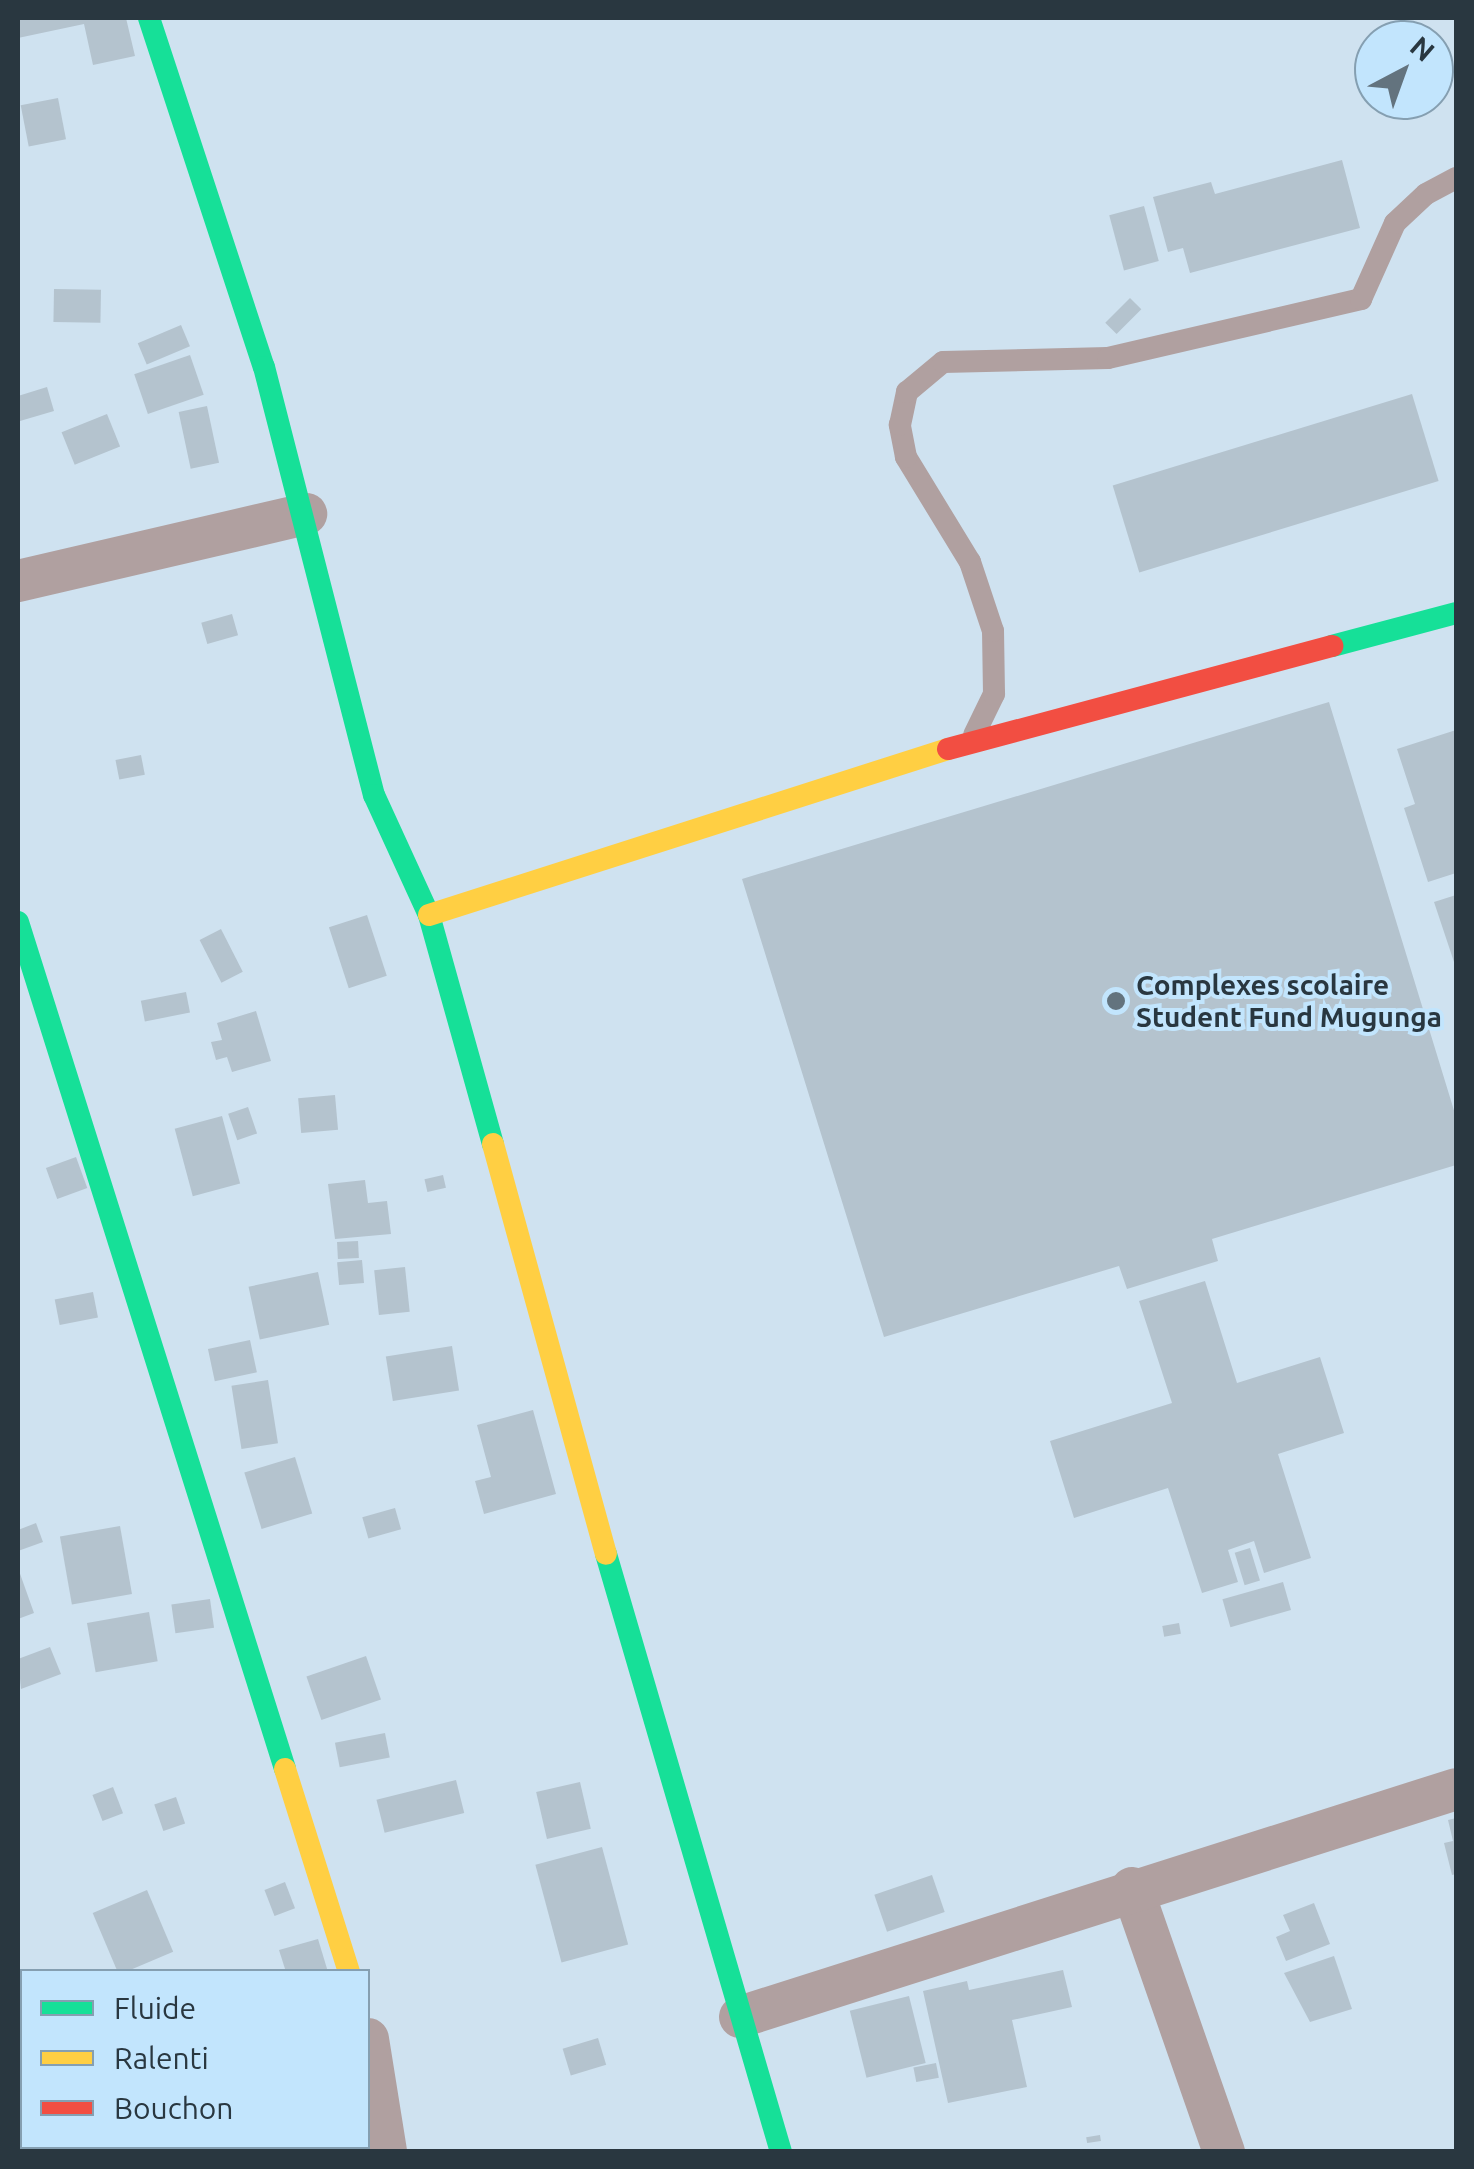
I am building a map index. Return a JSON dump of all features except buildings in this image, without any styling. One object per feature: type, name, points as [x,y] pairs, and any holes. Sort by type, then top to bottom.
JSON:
[{"type":"street","points":[[150,18],[306,514],[374,795],[429,915],[781,2152]]},
{"type":"street","points":[[18,581],[306,514]]},
{"type":"street","points":[[429,915],[970,742],[1456,613]]},
{"type":"street","points":[[18,922],[348,1969]]},
{"type":"street","points":[[740,2018],[1132,1888],[1456,1789]]},
{"type":"street","points":[[1132,1888],[1224,2152]]},
{"type":"street","points":[[370,2052],[386,2152]]},
{"type":"lane","points":[[970,742],[994,694],[993,631],[970,562],[906,457],[900,424],[908,392],[944,362],[1108,358],[1361,299],[1395,223],[1426,194],[1456,178]]},
{"type":"traffic: fast","points":[[149,18],[264,367],[374,795],[429,915],[493,1144]]},
{"type":"traffic: fast","points":[[1332,646],[1456,613]]},
{"type":"traffic: fast","points":[[18,922],[285,1769]]},
{"type":"traffic: fast","points":[[606,1554],[781,2152]]},
{"type":"traffic: slow","points":[[429,915],[948,749]]},
{"type":"traffic: slow","points":[[493,1144],[606,1554]]},
{"type":"traffic: slow","points":[[285,1769],[348,1969]]},
{"type":"traffic: jam","points":[[948,749],[1332,646]]},
{"type":"place","name":"Complexes scolaire Student Fund Mugunga","points":[[1116,1001]]}]
